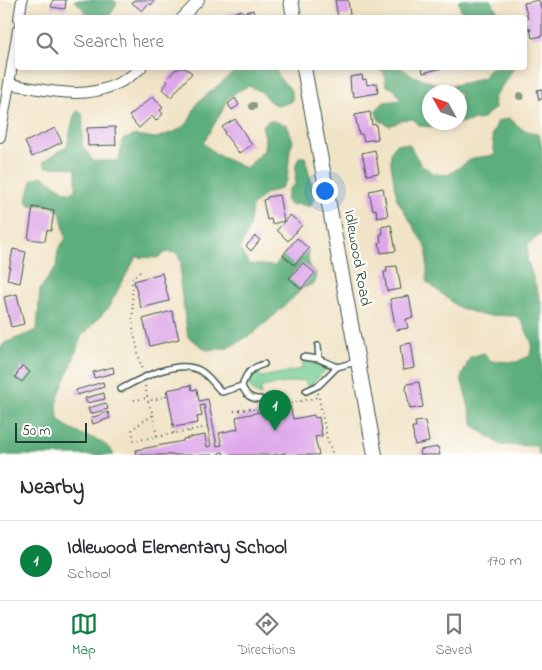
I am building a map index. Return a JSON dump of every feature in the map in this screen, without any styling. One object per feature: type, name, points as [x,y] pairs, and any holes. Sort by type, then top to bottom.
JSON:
[{"type":"street","points":[[20,15],[22,0]]},
{"type":"street","points":[[185,15],[199,0]]},
{"type":"street","points":[[291,0],[294,15]]},
{"type":"street","points":[[0,137],[15,48]]},
{"type":"street","points":[[9,84],[75,94],[90,93],[113,86],[139,70]]},
{"type":"street","name":"Idlewood Road","points":[[304,70],[375,455]]},
{"type":"lane","points":[[318,346],[319,359]]},
{"type":"lane","points":[[303,356],[319,359],[337,367]]},
{"type":"lane","points":[[306,391],[319,385],[337,367],[358,361]]},
{"type":"lane","points":[[260,399],[254,399],[246,395],[242,386],[248,371],[264,364]]},
{"type":"lane","points":[[121,389],[161,370],[186,367],[198,369],[206,374],[222,392],[242,386]]},
{"type":"path","points":[[140,272],[132,278],[132,312],[143,377],[157,437]]},
{"type":"path","points":[[134,400],[166,397],[167,392]]},
{"type":"path","points":[[318,393],[333,455]]},
{"type":"path","points":[[234,412],[253,408],[254,411],[319,397]]},
{"type":"path","points":[[153,414],[132,429],[134,441],[208,427]]},
{"type":"path","points":[[173,424],[174,434]]},
{"type":"path","points":[[189,431],[191,437]]},
{"type":"green space","points":[[74,0],[114,0],[117,4],[110,15],[85,15],[84,10]]},
{"type":"green space","points":[[458,0],[490,0],[501,15],[462,15]]},
{"type":"green space","points":[[237,70],[277,70],[279,77],[291,90],[292,101],[275,105],[262,92],[249,86],[241,89],[227,100],[203,143],[219,156],[246,168],[264,150],[265,137],[262,126],[269,120],[287,125],[293,141],[290,150],[287,180],[280,189],[265,194],[252,206],[249,229],[240,249],[249,264],[274,266],[288,252],[308,251],[309,267],[316,273],[315,283],[303,288],[254,333],[228,348],[207,350],[188,337],[180,283],[181,263],[177,253],[167,252],[157,258],[136,257],[108,308],[81,337],[59,394],[57,406],[58,419],[75,432],[94,438],[102,443],[114,455],[0,455],[0,348],[5,343],[37,330],[40,289],[56,267],[58,250],[66,238],[60,212],[51,206],[30,205],[26,201],[33,179],[42,176],[65,191],[72,193],[76,188],[76,169],[46,167],[43,162],[67,146],[74,116],[78,110],[82,113],[82,145],[93,161],[119,161],[122,140],[135,135],[156,138],[176,131],[188,123],[197,103]]},
{"type":"green space","points":[[380,70],[404,70],[411,75],[439,85],[422,85],[422,126],[413,119],[400,121],[390,126],[379,120],[375,111],[384,102],[401,100],[395,90],[386,85],[384,73]]},
{"type":"green space","points":[[489,70],[513,70],[494,98],[495,108],[482,119],[467,122],[467,85],[454,85],[484,77]]},
{"type":"green space","points":[[509,118],[522,129],[539,135],[542,148],[542,233],[528,245],[527,259],[542,305],[542,455],[539,455],[537,446],[501,445],[474,426],[461,378],[470,357],[484,353],[491,361],[516,362],[530,356],[532,343],[521,320],[516,316],[481,315],[458,307],[427,282],[427,249],[397,199],[391,164],[391,151],[396,144],[409,144],[421,165],[435,174],[448,175],[473,158],[495,155],[492,135],[498,121]]},
{"type":"green space","points":[[299,157],[305,157],[315,197],[310,207],[299,204],[290,205],[286,199],[289,189],[295,185],[296,164]]},
{"type":"green space","points":[[304,361],[324,365],[327,369],[310,386],[307,386],[305,380],[261,387],[261,396],[256,394],[250,387],[249,379],[254,372],[259,370],[259,375],[262,377],[301,369]]},
{"type":"building","points":[[53,0],[66,0],[65,9],[51,7]]},
{"type":"building","points":[[134,0],[155,0],[151,5],[149,3],[142,11],[132,3]]},
{"type":"building","points":[[335,0],[348,0],[350,15],[338,15]]},
{"type":"building","points":[[539,0],[542,13],[542,36],[532,38],[530,28],[527,28],[528,19],[524,3]]},
{"type":"building","points":[[242,10],[243,13],[253,10],[254,15],[229,15]]},
{"type":"building","points":[[175,70],[188,70],[192,73],[171,97],[162,89],[168,82],[166,80]]},
{"type":"building","points":[[422,70],[434,70],[423,73]]},
{"type":"building","points":[[362,75],[363,80],[366,79],[367,85],[377,83],[378,93],[354,97],[353,92],[351,92],[350,77]]},
{"type":"building","points":[[542,89],[542,99],[539,100],[537,90]]},
{"type":"building","points":[[153,96],[163,108],[160,110],[163,114],[156,121],[152,116],[139,128],[129,116]]},
{"type":"building","points":[[235,98],[239,105],[232,110],[228,104]]},
{"type":"building","points":[[370,112],[372,125],[376,124],[378,139],[364,141],[362,134],[359,134],[355,115]]},
{"type":"building","points":[[235,119],[252,145],[239,153],[224,133],[222,127]]},
{"type":"building","points":[[115,127],[116,145],[88,146],[87,128]]},
{"type":"building","points":[[55,128],[62,142],[32,157],[25,142]]},
{"type":"building","points":[[375,150],[379,173],[367,175],[362,153]]},
{"type":"building","points":[[383,188],[388,216],[377,218],[376,209],[373,210],[369,191]]},
{"type":"building","points":[[279,195],[284,221],[272,224],[271,219],[267,220],[263,200],[267,199],[267,197]]},
{"type":"building","points":[[33,207],[54,211],[51,231],[47,230],[45,241],[28,239]]},
{"type":"building","points":[[290,215],[302,225],[288,241],[277,230]]},
{"type":"building","points":[[391,225],[396,251],[381,253],[379,243],[381,242],[380,234],[383,234],[381,227]]},
{"type":"building","points":[[255,236],[260,240],[251,251],[246,246]]},
{"type":"building","points":[[297,238],[309,249],[294,265],[283,255]]},
{"type":"building","points":[[13,249],[26,252],[20,283],[7,280]]},
{"type":"building","points":[[303,263],[315,273],[301,289],[289,278]]},
{"type":"building","points":[[397,266],[401,289],[387,291],[384,272],[387,272],[386,267]]},
{"type":"building","points":[[162,273],[169,301],[141,308],[134,281]]},
{"type":"building","points":[[17,294],[24,324],[11,327],[4,297]]},
{"type":"building","points":[[409,296],[413,318],[406,319],[408,328],[396,330],[390,299]]},
{"type":"building","points":[[172,311],[179,339],[150,346],[143,319]]},
{"type":"building","points":[[411,343],[415,368],[403,370],[400,345]]},
{"type":"building","points":[[22,366],[30,372],[22,382],[15,377]]},
{"type":"building","points":[[113,367],[114,373],[94,378],[93,372]]},
{"type":"building","points":[[103,382],[104,387],[77,395],[76,390]]},
{"type":"building","points":[[419,382],[423,407],[410,409],[406,390],[407,384]]},
{"type":"building","points":[[191,385],[192,390],[197,389],[199,401],[208,399],[217,446],[222,445],[219,433],[238,429],[236,417],[290,406],[293,419],[314,415],[315,418],[319,417],[322,436],[315,437],[319,455],[286,455],[285,453],[274,455],[224,455],[223,452],[219,453],[219,455],[137,455],[136,450],[205,435],[207,447],[211,446],[204,405],[200,406],[202,416],[197,417],[198,423],[174,427],[167,390]]},
{"type":"building","points":[[104,393],[105,399],[87,403],[85,398]]},
{"type":"building","points":[[106,403],[108,409],[90,414],[88,408]]},
{"type":"building","points":[[108,412],[110,418],[93,424],[91,418]]},
{"type":"building","points":[[425,421],[429,442],[415,445],[412,427],[416,427],[415,422]]},
{"type":"building","points":[[438,447],[440,455],[421,455],[420,450]]},
{"type":"place","name":"Idlewood Elementary School","points":[[275,431]]}]
